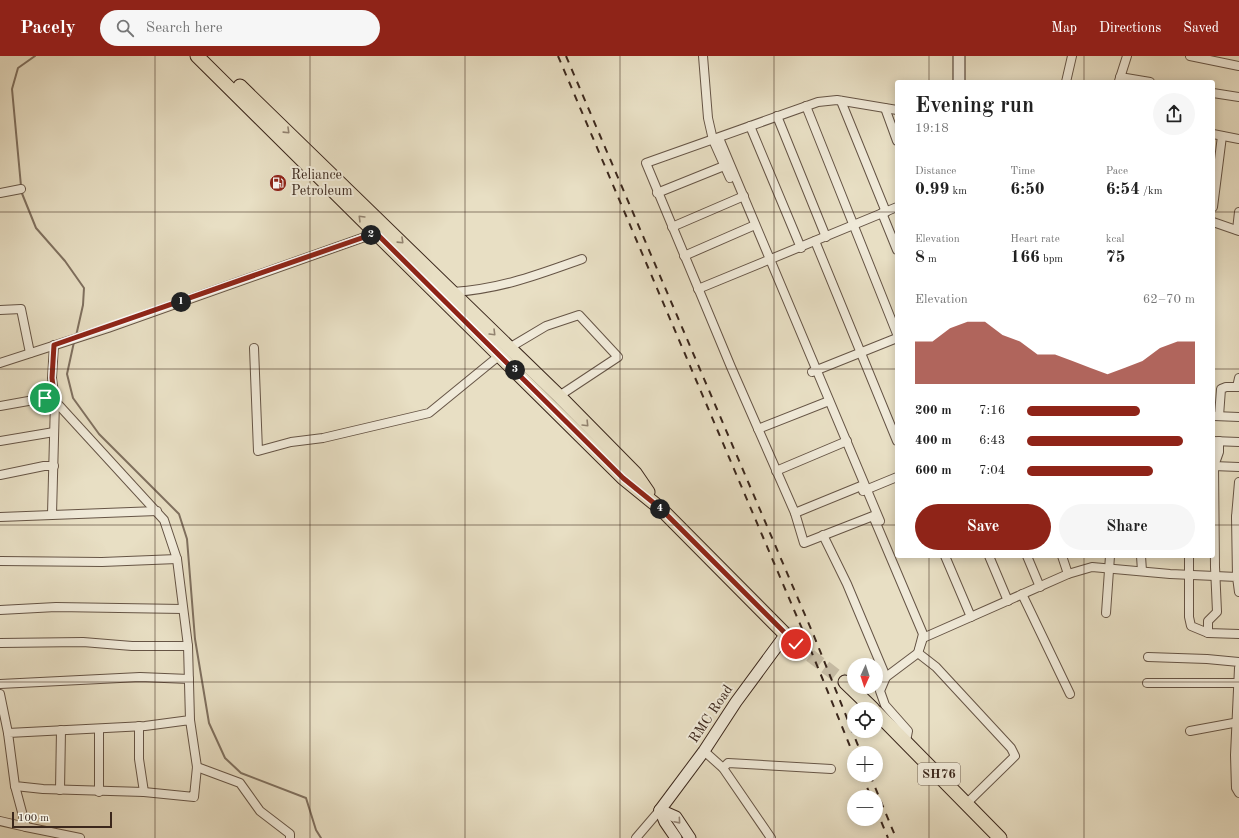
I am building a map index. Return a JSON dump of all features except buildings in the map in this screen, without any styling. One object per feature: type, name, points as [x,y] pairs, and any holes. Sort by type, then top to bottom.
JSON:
[{"type":"main road","points":[[197,56],[380,229],[453,292],[508,355],[623,478],[660,508],[796,644]]},
{"type":"main road","points":[[209,56],[380,229],[508,355],[559,396],[635,473],[660,508]]},
{"type":"main road","points":[[845,682],[866,702]]},
{"type":"main road","name":"SH76","points":[[883,719],[1000,838]]},
{"type":"street","points":[[703,56],[708,118],[875,515],[923,634],[918,652]]},
{"type":"street","points":[[959,56],[959,80]]},
{"type":"street","points":[[1066,80],[1072,56]]},
{"type":"street","points":[[1127,56],[1119,79],[1129,80]]},
{"type":"street","points":[[1190,56],[1239,66]]},
{"type":"street","points":[[1215,93],[1239,98]]},
{"type":"street","points":[[841,101],[884,211],[895,244]]},
{"type":"street","points":[[875,515],[804,543],[795,514],[698,290],[657,193],[646,162],[716,139],[818,102],[841,101],[895,110]]},
{"type":"street","points":[[806,106],[895,329]]},
{"type":"street","points":[[886,108],[895,135]]},
{"type":"street","points":[[777,116],[825,235]]},
{"type":"street","points":[[750,126],[800,246]]},
{"type":"street","points":[[1215,134],[1239,139]]},
{"type":"street","points":[[1215,191],[1222,136]]},
{"type":"street","points":[[657,193],[728,165]]},
{"type":"street","points":[[0,193],[21,189]]},
{"type":"street","points":[[672,227],[741,197]]},
{"type":"street","points":[[884,211],[895,204]]},
{"type":"street","points":[[698,290],[853,223],[895,208]]},
{"type":"street","points":[[1215,223],[1238,231],[1239,212]]},
{"type":"street","points":[[684,256],[753,226]]},
{"type":"street","points":[[0,363],[80,337],[380,229]]},
{"type":"street","points":[[800,246],[815,241],[825,235]]},
{"type":"street","points":[[815,241],[895,436]]},
{"type":"street","points":[[453,292],[481,290],[511,284],[582,259]]},
{"type":"street","points":[[0,310],[21,309],[30,353]]},
{"type":"street","points":[[254,348],[258,451],[291,442],[323,438],[429,413],[546,326],[579,315],[618,357],[559,396]]},
{"type":"street","points":[[814,371],[895,339]]},
{"type":"street","points":[[52,514],[55,401],[52,378],[54,345]]},
{"type":"street","points":[[1239,378],[1238,387],[1226,386],[1221,389],[1216,416],[1239,417]]},
{"type":"street","points":[[0,406],[45,398],[55,401],[164,520],[177,560],[188,646],[190,720],[197,767],[194,797],[144,792],[99,792],[15,786]]},
{"type":"street","points":[[758,429],[827,401]]},
{"type":"street","points":[[0,441],[54,432]]},
{"type":"street","points":[[1215,461],[1219,452],[1216,441],[1239,442]]},
{"type":"street","points":[[776,471],[844,442]]},
{"type":"street","points":[[0,475],[44,466],[54,466]]},
{"type":"street","points":[[1215,466],[1239,467]]},
{"type":"street","points":[[795,514],[895,478]]},
{"type":"street","points":[[1239,482],[1237,577],[1239,592]]},
{"type":"street","points":[[0,517],[157,511]]},
{"type":"street","points":[[875,515],[929,636]]},
{"type":"street","points":[[823,535],[847,584],[886,677]]},
{"type":"street","points":[[946,558],[971,617]]},
{"type":"street","points":[[990,558],[1008,601]]},
{"type":"street","points":[[1027,558],[1040,587]]},
{"type":"street","points":[[1063,558],[1068,574]]},
{"type":"street","points":[[1106,613],[1110,558]]},
{"type":"street","points":[[1140,558],[1142,571]]},
{"type":"street","points":[[1189,558],[1189,617],[1191,626],[1208,633],[1239,634]]},
{"type":"street","points":[[1208,633],[1208,621],[1217,612],[1215,558]]},
{"type":"street","points":[[0,561],[102,562],[177,560]]},
{"type":"street","points":[[906,741],[908,731],[885,705],[880,691],[886,677],[918,652],[924,638],[1068,574],[1092,567],[1237,577]]},
{"type":"street","points":[[1022,594],[1070,694]]},
{"type":"street","points":[[0,610],[56,607],[183,609]]},
{"type":"street","name":"RMC Road","points":[[660,810],[704,751],[736,702],[786,634]]},
{"type":"street","points":[[0,643],[83,642],[132,646],[188,646]]},
{"type":"street","points":[[918,652],[936,667],[959,691],[1011,748],[1014,756],[967,803]]},
{"type":"street","points":[[1148,657],[1207,658],[1239,662]]},
{"type":"street","points":[[1239,668],[1236,788],[1239,793]]},
{"type":"street","points":[[0,684],[140,677],[189,679]]},
{"type":"street","points":[[1147,682],[1238,683]]},
{"type":"street","points":[[0,694],[8,733],[15,786],[26,827]]},
{"type":"street","points":[[8,733],[99,729],[190,720]]},
{"type":"street","points":[[1190,732],[1238,722]]},
{"type":"street","points":[[139,726],[139,759],[144,792]]},
{"type":"street","points":[[99,729],[99,792]]},
{"type":"street","points":[[60,790],[61,730]]},
{"type":"street","points":[[704,751],[723,768],[771,838]]},
{"type":"street","points":[[723,768],[728,763],[831,769]]},
{"type":"street","points":[[197,767],[240,783],[260,811],[290,834],[290,838]]},
{"type":"street","points":[[636,838],[660,810]]},
{"type":"street","points":[[660,810],[664,822],[676,838]]},
{"type":"street","points":[[660,810],[676,817],[690,838]]},
{"type":"street","points":[[0,821],[79,838]]},
{"type":"waterway","points":[[21,186],[12,89],[18,68],[35,56]]},
{"type":"waterway","points":[[21,191],[36,228],[65,261],[84,288],[83,305],[76,336]]},
{"type":"waterway","points":[[74,342],[67,374],[73,398],[99,434],[179,514],[187,539],[195,639],[209,723],[225,758],[241,773],[306,798],[316,830],[321,838]]},
{"type":"tunnel","points":[[795,644],[845,682]]},
{"type":"railway","points":[[558,56],[803,631],[850,746]]},
{"type":"railway","points":[[566,56],[814,636],[858,746]]},
{"type":"railway","points":[[865,782],[868,790]]},
{"type":"railway","points":[[873,782],[896,838]]},
{"type":"railway","points":[[883,826],[888,838]]},
{"type":"place","name":"Reliance Petroleum","points":[[278,183]]},
{"type":"route","points":[[45,398],[55,401],[52,378],[54,345],[108,328],[376,233],[623,478],[660,508],[796,644]]}]
